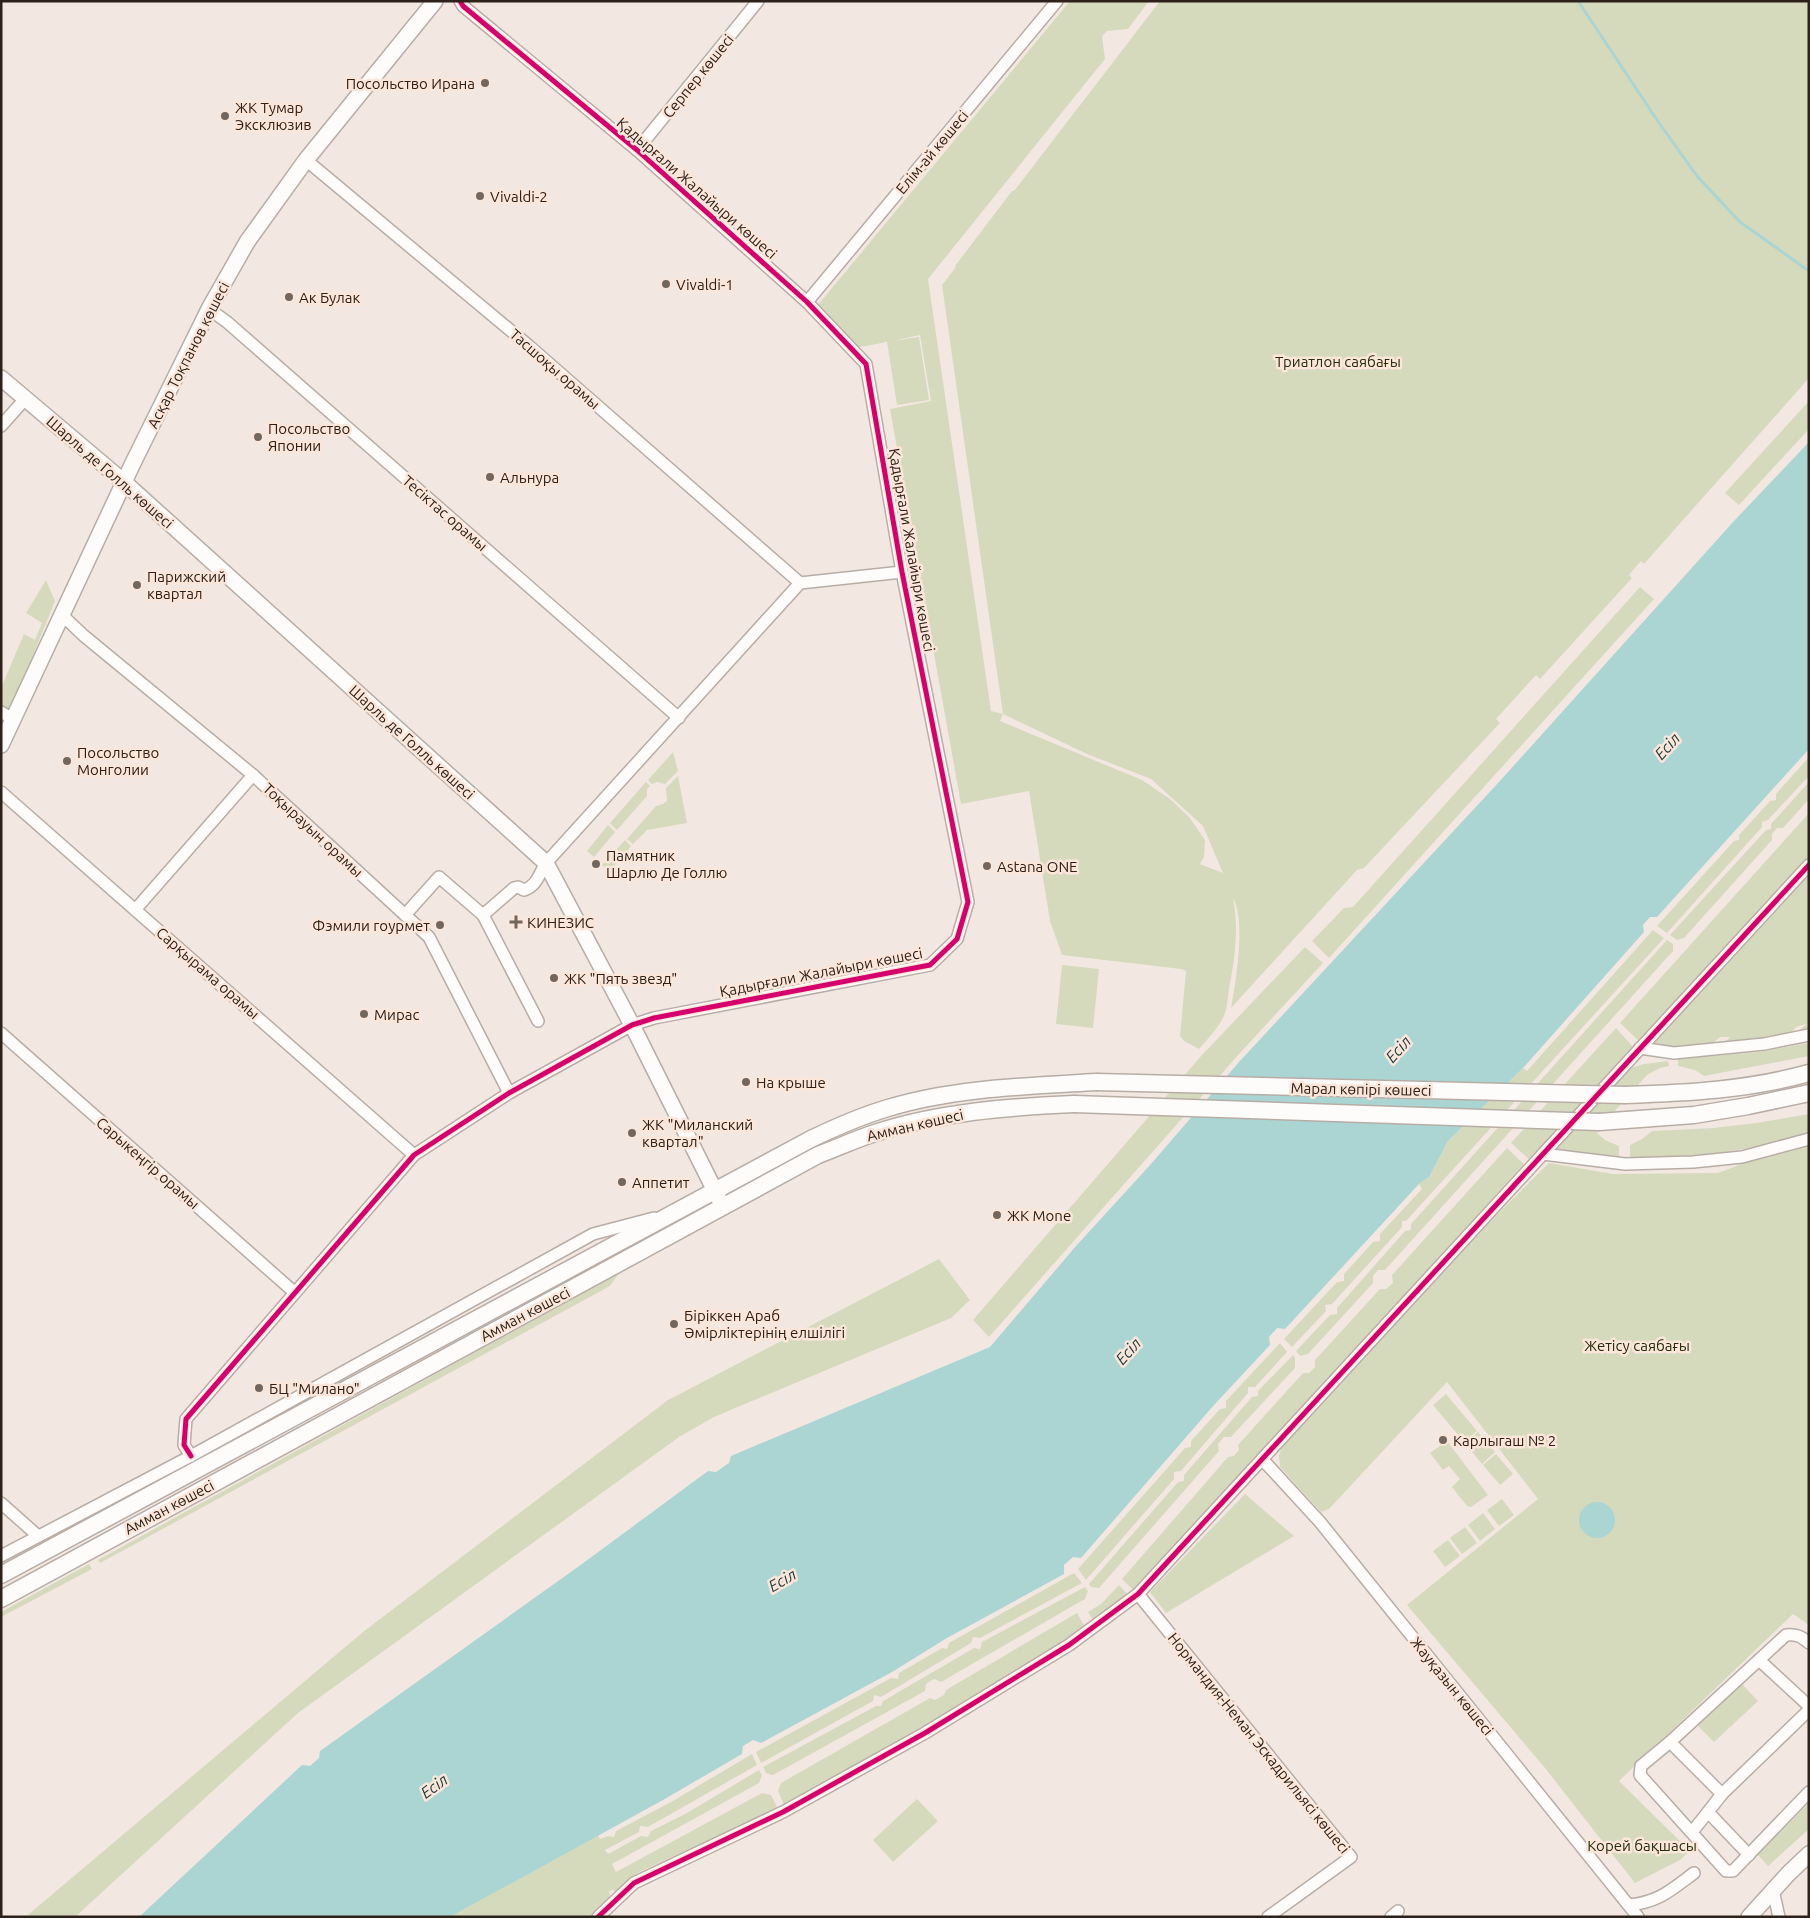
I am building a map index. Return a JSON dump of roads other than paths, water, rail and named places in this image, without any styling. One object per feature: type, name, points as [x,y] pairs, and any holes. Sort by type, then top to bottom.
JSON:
[{"type":"main road","name":"Марал көпірі көшесі","points":[[1096,1082],[1625,1095],[1712,1091],[1809,1074]]},
{"type":"main road","name":"Амман көшесі","points":[[1,1575],[715,1190],[844,1123],[890,1108],[975,1091],[1096,1082]]},
{"type":"main road","name":"Марал көпірі көшесі","points":[[1074,1104],[1599,1122],[1694,1114],[1748,1106],[1809,1093]]},
{"type":"main road","name":"Амман көшесі","points":[[1,1599],[818,1155],[875,1132],[926,1120],[982,1110],[1074,1104]]},
{"type":"street","name":"Асқар Тоқпанов көшесі","points":[[1,745],[7,716],[61,614],[210,309],[247,242],[306,160],[435,1]]},
{"type":"street","name":"Қадырғали Жалайыри көшесі","points":[[191,1456],[184,1445],[186,1419],[414,1155],[509,1093],[632,1025],[654,1018],[930,965],[957,939],[968,902],[902,572],[866,364],[807,302],[637,150],[463,6],[460,1]]},
{"type":"street","name":"Серпер көшесі","points":[[637,150],[758,1]]},
{"type":"street","name":"Елім-ай көшесі","points":[[807,302],[1057,1]]},
{"type":"street","name":"Тасшоқы орамы","points":[[306,160],[529,346],[800,583]]},
{"type":"street","name":"Тесіктас орамы","points":[[210,309],[679,718]]},
{"type":"street","name":"Шарль де Голль көшесі","points":[[1,378],[124,482],[546,863],[632,1025],[723,1207]]},
{"type":"street","points":[[1,426],[25,399]]},
{"type":"street","points":[[482,915],[514,888],[518,887],[524,890],[532,888],[546,863],[800,583],[902,572]]},
{"type":"street","name":"Тоқырауын орамы","points":[[61,614],[83,635],[253,775],[429,938],[509,1093]]},
{"type":"street","points":[[135,910],[253,775]]},
{"type":"street","name":"Сарқырама орамы","points":[[1,792],[414,1155]]},
{"type":"street","points":[[598,1917],[634,1883],[783,1812],[925,1733],[1069,1645],[1138,1594],[1809,866]]},
{"type":"street","points":[[406,915],[439,877],[482,915],[538,1021]]},
{"type":"street","name":"Сарыкеңгір орамы","points":[[1,1034],[294,1292]]},
{"type":"street","points":[[1640,1048],[1674,1053],[1764,1044],[1809,1035]]},
{"type":"street","points":[[1543,1154],[1625,1164],[1693,1162],[1742,1157],[1809,1139]]},
{"type":"street","name":"Амман көшесі","points":[[1,1556],[191,1456],[593,1234],[675,1213]]},
{"type":"street","name":"Жауқазын көшесі","points":[[1262,1459],[1320,1522],[1638,1917]]},
{"type":"street","points":[[1,1503],[38,1536]]},
{"type":"street","name":"Нормандия-Неман Эскадрильясі көшесі","points":[[1138,1594],[1351,1857],[1271,1916]]},
{"type":"street","points":[[1809,1643],[1802,1637],[1794,1634],[1786,1636],[1641,1766],[1640,1776],[1726,1871],[1732,1871],[1809,1792]]},
{"type":"street","points":[[1759,1660],[1809,1706]]},
{"type":"street","points":[[1692,1832],[1722,1794],[1809,1710]]},
{"type":"street","points":[[1670,1742],[1722,1794]]},
{"type":"street","points":[[1708,1812],[1748,1855]]},
{"type":"street","points":[[1749,1917],[1809,1854]]},
{"type":"street","points":[[1629,1905],[1644,1904],[1660,1898],[1694,1873]]},
{"type":"street","points":[[1773,1890],[1779,1917]]},
{"type":"water","name":"Есіл","points":[[1809,442],[1809,749],[1657,917],[1650,917],[1643,925],[1644,932],[1523,1068],[1448,1141],[1429,1177],[1419,1184],[1285,1329],[1277,1328],[1269,1337],[1270,1345],[1214,1405],[1081,1558],[1073,1557],[1064,1565],[1064,1574],[947,1638],[892,1672],[761,1743],[753,1740],[743,1746],[742,1754],[663,1800],[450,1917],[139,1917],[302,1765],[310,1766],[319,1758],[320,1751],[582,1564],[708,1471],[716,1472],[729,1463],[731,1456],[990,1347],[1076,1246],[1151,1164],[1239,1062],[1499,782],[1734,521]]},
{"type":"water","points":[[1597,1502],[1610,1507],[1615,1520],[1610,1533],[1597,1538],[1584,1533],[1579,1520],[1584,1507]]},
{"type":"waterway","points":[[1578,1],[1659,123],[1697,176],[1740,222],[1809,271]]},
{"type":"place","name":"Посольство Ирана","points":[[485,83]]},
{"type":"place","name":"ЖК Тумар Эксклюзив","points":[[225,116]]},
{"type":"place","name":"Vivaldi-2","points":[[480,196]]},
{"type":"place","name":"Vivaldi-1","points":[[666,284]]},
{"type":"place","name":"Ак Булак","points":[[289,297]]},
{"type":"place","name":"Посольство Японии","points":[[258,437]]},
{"type":"place","name":"Альнура","points":[[490,477]]},
{"type":"place","name":"Парижский квартал","points":[[137,585]]},
{"type":"place","name":"Посольство Монголии","points":[[67,761]]},
{"type":"place","name":"Памятник Шарлю Де Голлю","points":[[596,864]]},
{"type":"place","name":"Astana ONE","points":[[987,866]]},
{"type":"place","name":"КИНЕЗИС","points":[[516,922]]},
{"type":"place","name":"Фэмили гоурмет","points":[[440,925]]},
{"type":"place","name":"ЖК \"Пять звезд\"","points":[[554,978]]},
{"type":"place","name":"Мирас","points":[[364,1014]]},
{"type":"place","name":"На крыше","points":[[746,1082]]},
{"type":"place","name":"ЖК \"Миланский квартал\"","points":[[632,1133]]},
{"type":"place","name":"Аппетит","points":[[622,1182]]},
{"type":"place","name":"ЖК Mone","points":[[997,1215]]},
{"type":"place","name":"Біріккен Араб Әмірліктерінің елшілігі","points":[[674,1324]]},
{"type":"place","name":"БЦ \"Милано\"","points":[[259,1388]]},
{"type":"place","name":"Карлыгаш № 2","points":[[1443,1440]]},
{"type":"park label","name":"Триатлон саябағы","points":[[1338,361]]},
{"type":"park label","name":"Жетісу саябағы","points":[[1637,1345]]},
{"type":"park label","name":"Корей бақшасы","points":[[1642,1845]]}]
